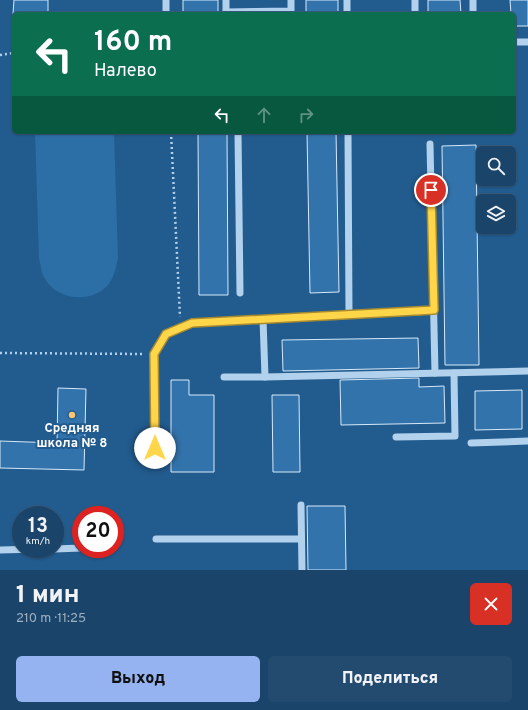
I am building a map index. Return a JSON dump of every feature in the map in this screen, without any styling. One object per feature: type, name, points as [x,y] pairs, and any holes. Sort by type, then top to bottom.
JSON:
[{"type":"lane","points":[[166,0],[166,12]]},
{"type":"lane","points":[[226,0],[226,12]]},
{"type":"lane","points":[[258,12],[291,11],[291,0]]},
{"type":"lane","points":[[347,0],[347,12]]},
{"type":"lane","points":[[415,0],[415,12]]},
{"type":"lane","points":[[473,0],[473,12]]},
{"type":"lane","points":[[516,42],[528,42]]},
{"type":"lane","points":[[238,134],[240,294]]},
{"type":"lane","points":[[348,134],[349,314]]},
{"type":"lane","points":[[430,144],[435,373]]},
{"type":"lane","points":[[155,463],[154,354],[166,334],[192,323],[434,310]]},
{"type":"lane","points":[[263,319],[264,377]]},
{"type":"lane","points":[[224,377],[528,371]]},
{"type":"lane","points":[[396,437],[455,436],[454,373]]},
{"type":"lane","points":[[471,443],[528,441]]},
{"type":"lane","points":[[301,505],[302,570]]},
{"type":"lane","points":[[156,539],[301,539]]},
{"type":"lane","points":[[0,550],[12,550]]},
{"type":"path","points":[[0,55],[12,53]]},
{"type":"path","points":[[171,134],[180,328]]},
{"type":"path","points":[[0,353],[154,354]]},
{"type":"shaded area","points":[[35,134],[114,134],[118,258],[111,280],[100,292],[92,295],[73,297],[64,295],[49,285],[42,273],[39,259]]},
{"type":"building","points":[[14,0],[48,0],[48,12],[13,12]]},
{"type":"building","points":[[183,0],[218,0],[218,12],[183,12]]},
{"type":"building","points":[[306,0],[338,0],[338,12],[306,12]]},
{"type":"building","points":[[428,0],[460,0],[461,12],[428,12]]},
{"type":"building","points":[[510,0],[528,0],[528,26],[516,26],[516,12],[511,12]]},
{"type":"building","points":[[198,134],[227,134],[228,295],[199,295]]},
{"type":"building","points":[[307,134],[336,134],[339,292],[310,293]]},
{"type":"building","points":[[476,145],[476,234],[477,234],[479,365],[445,365],[442,146]]},
{"type":"building","points":[[418,338],[419,368],[283,371],[282,340]]},
{"type":"building","points":[[419,378],[419,387],[444,386],[445,423],[341,425],[340,380]]},
{"type":"building","points":[[171,380],[189,380],[189,395],[214,395],[214,472],[171,472]]},
{"type":"building","name":"Средняя школа № 8","points":[[58,388],[86,389],[84,470],[0,468],[0,441],[57,443]]},
{"type":"building","points":[[522,390],[522,429],[475,430],[475,391]]},
{"type":"building","points":[[272,395],[299,395],[300,472],[273,472]]},
{"type":"building","points":[[307,506],[345,506],[346,570],[308,570]]},
{"type":"place","name":"Средняя школа № 8","points":[[72,415]]},
{"type":"route","points":[[155,448],[154,354],[166,334],[192,323],[434,310],[431,190]]}]
